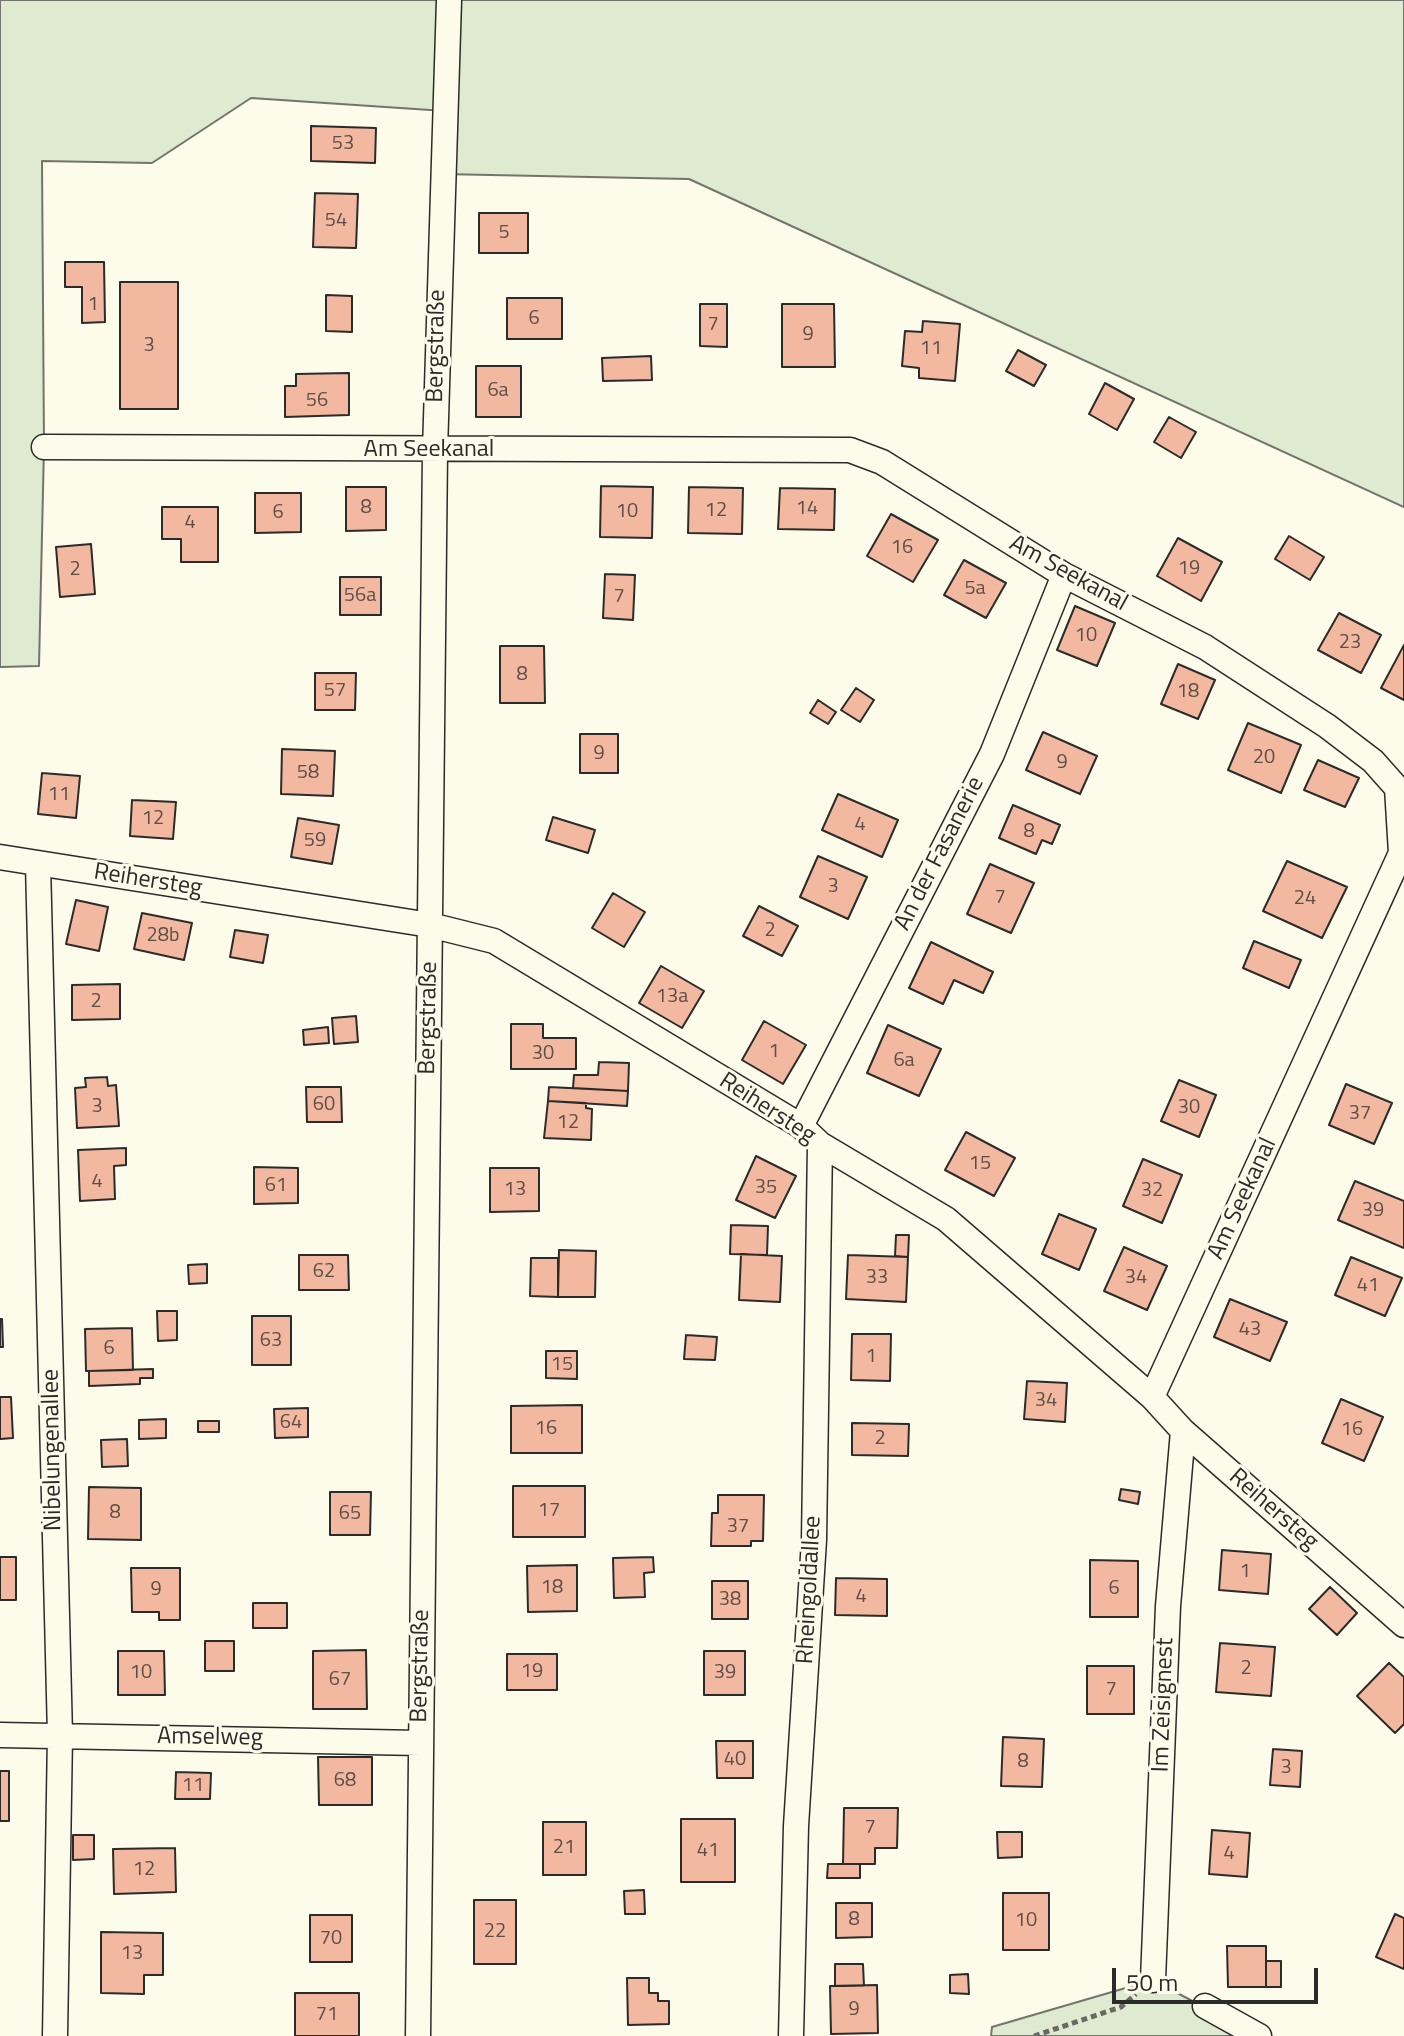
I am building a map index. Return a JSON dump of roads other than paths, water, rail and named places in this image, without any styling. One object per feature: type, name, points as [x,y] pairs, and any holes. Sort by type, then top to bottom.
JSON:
[{"type":"street","name":"Bergstraße","points":[[418,2036],[435,451],[449,0]]},
{"type":"street","name":"Am Seekanal","points":[[44,447],[435,451],[850,450],[882,462],[1064,575],[1205,647],[1327,726],[1373,761],[1397,788],[1401,853],[1152,1397]]},
{"type":"street","name":"An der Fasanerie","points":[[801,1126],[992,754],[1064,575]]},
{"type":"street","name":"Reihersteg","points":[[0,857],[430,925],[494,941],[801,1126],[820,1144],[946,1219],[1152,1397],[1183,1431],[1404,1625]]},
{"type":"street","name":"Nibelungenallee","points":[[38,864],[60,1735],[55,2036]]},
{"type":"street","name":"Rheingoldallee","points":[[791,2036],[796,1826],[814,1540],[820,1144]]},
{"type":"street","name":"Im Zeisignest","points":[[1153,1980],[1168,1606],[1183,1431]]},
{"type":"street","name":"Amselweg","points":[[0,1735],[420,1743]]},
{"type":"street","points":[[1205,2006],[1259,2036]]}]
